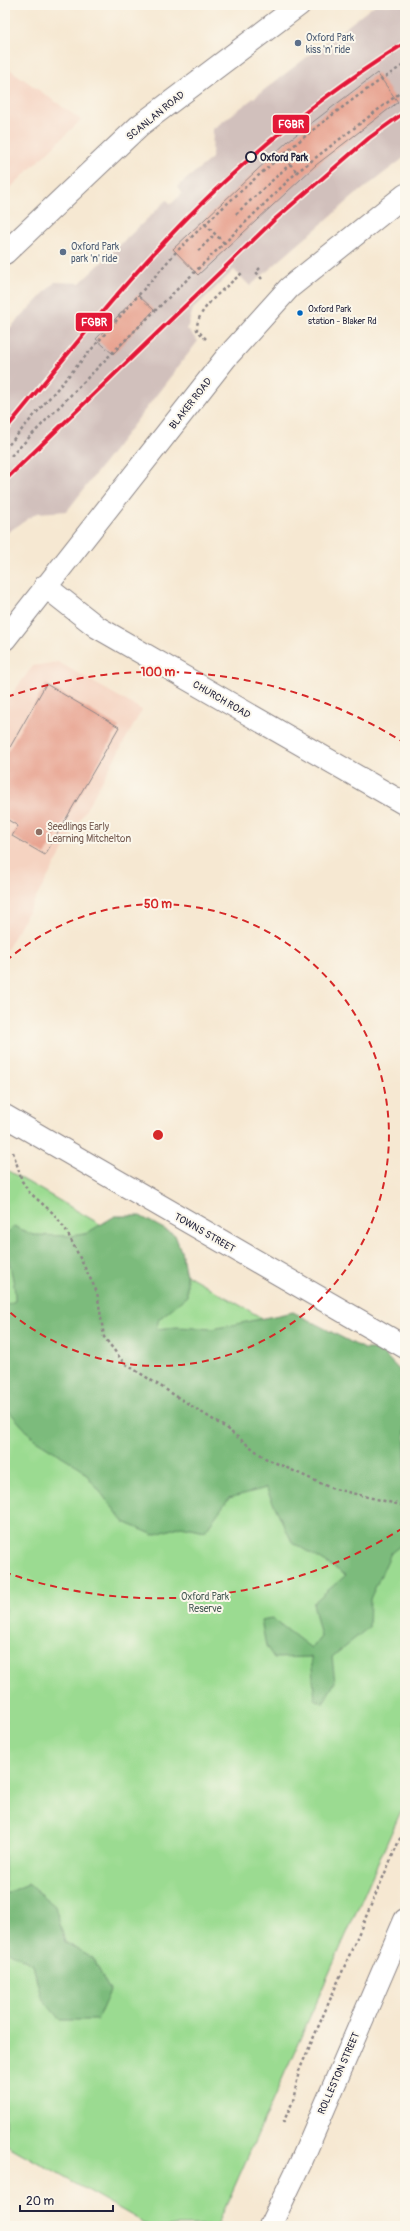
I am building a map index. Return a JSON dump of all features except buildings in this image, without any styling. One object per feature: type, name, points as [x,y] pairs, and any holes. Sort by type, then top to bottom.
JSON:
[{"type":"street","name":"SCANLAN ROAD","points":[[5,253],[138,126],[298,5]]},
{"type":"street","name":"BLAKER ROAD","points":[[5,639],[45,586],[225,359],[289,288],[405,195]]},
{"type":"street","name":"CHURCH ROAD","points":[[45,586],[97,627],[405,804]]},
{"type":"street","name":"TOWNS STREET","points":[[5,1116],[405,1347]]},
{"type":"street","name":"ROLLESTON STREET","points":[[270,2226],[301,2162],[405,1920]]},
{"type":"path","points":[[5,449],[176,252],[205,224],[293,144],[405,64]]},
{"type":"path","points":[[11,456],[112,353],[297,172],[405,89]]},
{"type":"path","points":[[282,155],[297,172]]},
{"type":"path","points":[[236,214],[290,164]]},
{"type":"path","points":[[205,224],[225,244]]},
{"type":"path","points":[[198,251],[215,234]]},
{"type":"path","points":[[260,268],[256,272],[263,279]]},
{"type":"path","points":[[206,339],[197,330],[196,322],[202,311],[243,272]]},
{"type":"path","points":[[25,1128],[14,1146],[13,1155],[22,1181],[28,1192],[54,1214],[66,1230],[97,1292],[104,1337],[124,1363],[223,1426],[265,1458],[331,1488],[405,1506]]},
{"type":"path","points":[[283,2123],[293,2101],[299,2071],[405,1827]]},
{"type":"shaded area","points":[[375,5],[405,5],[405,157],[354,196],[250,286],[234,270],[193,309],[187,329],[198,341],[67,511],[37,513],[5,534],[5,333],[55,282],[80,283],[167,200],[171,204],[182,194],[177,187],[212,158],[213,129]]},
{"type":"shaded area","points":[[5,66],[81,120],[5,193]]},
{"type":"shaded area","name":"Seedlings Early Learning Mitchelton","points":[[58,662],[142,710],[5,953],[5,703],[33,666]]},
{"type":"green space","name":"Oxford Park Reserve","points":[[5,1169],[405,1401],[405,1802],[217,2226],[150,2226],[5,2144]]},
{"type":"green space","points":[[115,1216],[140,1216],[175,1235],[181,1251],[187,1280],[187,1296],[159,1319],[156,1329],[177,1327],[213,1329],[293,1312],[364,1349],[379,1349],[405,1376],[405,1542],[391,1553],[370,1599],[369,1627],[332,1657],[335,1682],[323,1703],[315,1699],[311,1657],[274,1658],[266,1646],[261,1620],[272,1618],[311,1648],[321,1637],[313,1603],[346,1575],[292,1542],[266,1488],[229,1498],[205,1531],[181,1526],[154,1535],[124,1522],[81,1468],[34,1439],[5,1407],[5,1305],[15,1301],[15,1293],[5,1243],[5,1235],[14,1226],[33,1235],[70,1236],[85,1234]]},
{"type":"green space","points":[[28,1884],[55,1906],[65,1942],[93,1958],[110,1991],[97,2020],[60,2020],[41,1997],[33,1965],[5,1949],[5,1894]]},
{"type":"transit line","name":"FGBR","points":[[5,430],[140,268],[188,217],[238,169],[319,102],[405,43]]},
{"type":"transit line","name":"FGBR","points":[[5,480],[273,221],[369,138],[405,112]]},
{"type":"place","name":"Oxford Park kiss 'n' ride","points":[[298,43]]},
{"type":"place","name":"Oxford Park","points":[[251,157]]},
{"type":"place","name":"Oxford Park park 'n' ride","points":[[63,252]]},
{"type":"place","name":"Oxford Park station - Blaker Rd","points":[[300,313]]},
{"type":"place","name":"Seedlings Early Learning Mitchelton","points":[[39,832]]}]
